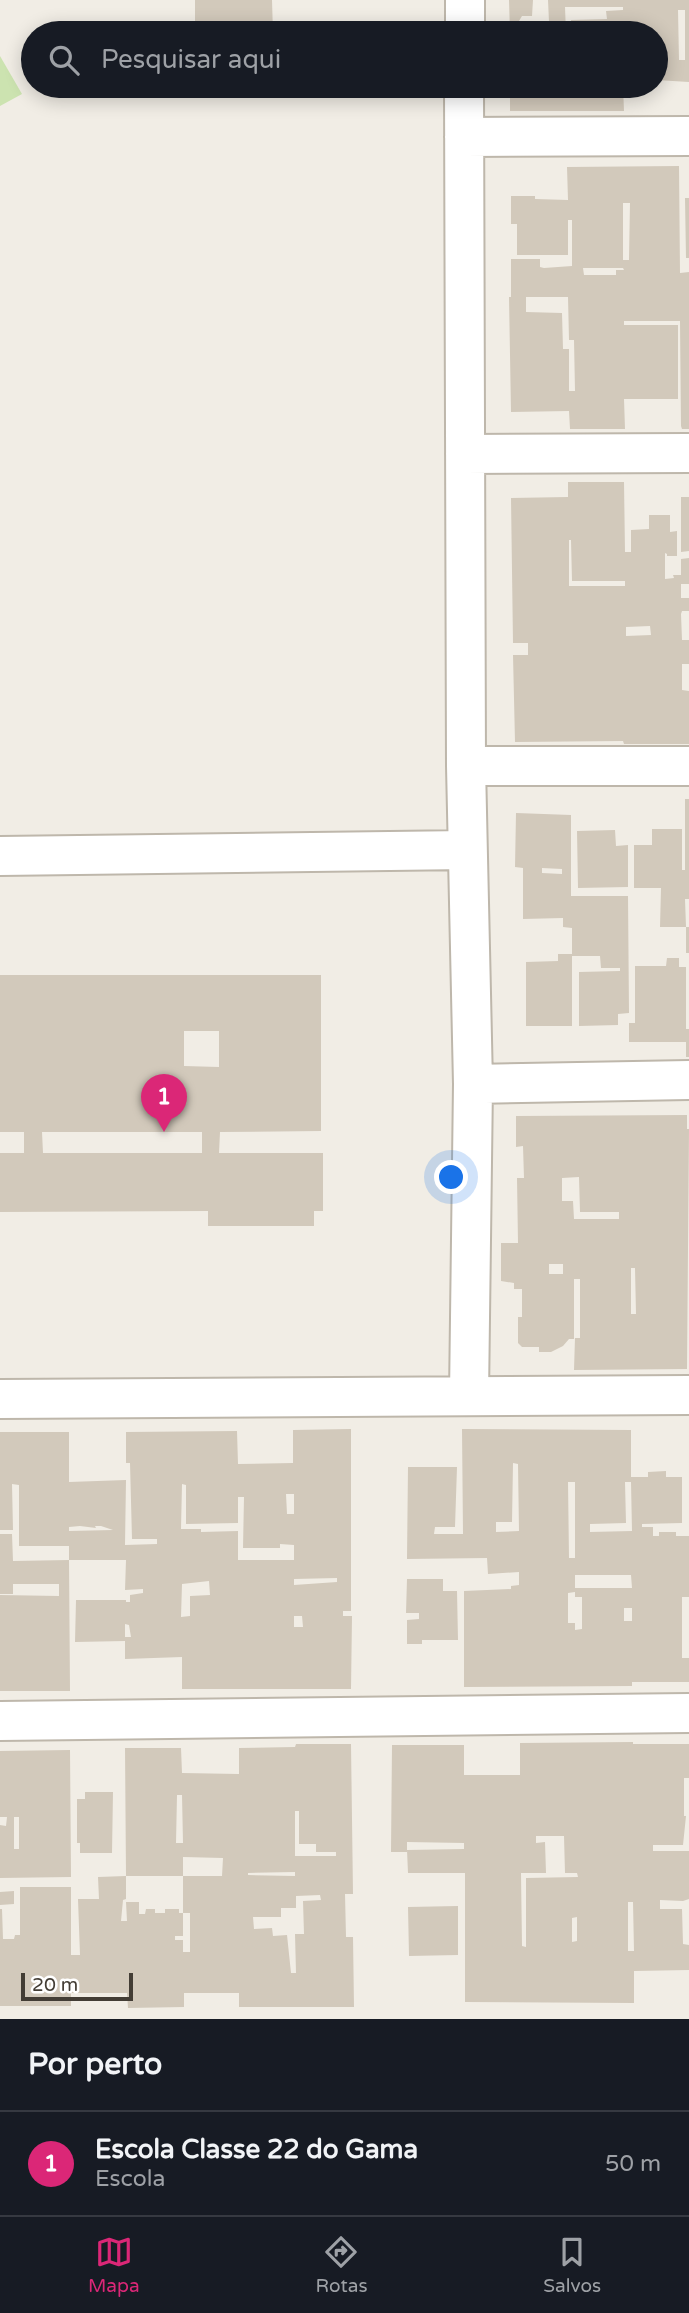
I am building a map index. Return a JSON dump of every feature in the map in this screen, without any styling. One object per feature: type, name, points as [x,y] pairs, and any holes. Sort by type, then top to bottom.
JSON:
[{"type":"street","points":[[465,0],[465,21]]},
{"type":"street","points":[[464,98],[466,766],[472,1084],[469,1396]]},
{"type":"street","points":[[464,137],[689,136]]},
{"type":"street","points":[[465,454],[689,453]]},
{"type":"street","points":[[466,766],[689,766]]},
{"type":"street","points":[[0,856],[467,850]]},
{"type":"street","points":[[472,1084],[689,1080]]},
{"type":"street","points":[[0,1399],[689,1395]]},
{"type":"street","points":[[0,1721],[689,1713]]},
{"type":"green space","points":[[0,56],[21,95],[0,106]]},
{"type":"building","points":[[195,0],[272,0],[273,21],[195,21]]},
{"type":"building","points":[[509,0],[533,0],[532,16],[522,16],[519,21],[510,21]]},
{"type":"building","points":[[548,0],[689,0],[689,82],[668,81],[668,21],[571,21],[607,19],[606,11],[623,10],[623,7],[565,7],[566,21],[549,21]],"holes":[[[678,10],[685,10],[685,60],[679,60]]]},
{"type":"building","points":[[510,98],[623,98],[624,111],[510,111]]},
{"type":"building","points":[[679,166],[680,273],[689,272],[689,429],[682,429],[681,426],[680,321],[624,321],[624,325],[678,325],[678,399],[624,399],[625,429],[570,429],[569,411],[511,412],[511,259],[540,259],[540,267],[544,268],[572,266],[572,220],[568,220],[568,255],[517,255],[517,224],[511,224],[511,196],[568,200],[567,167]],"holes":[[[623,203],[630,203],[629,260],[623,260]],[[583,268],[624,270],[616,270],[616,275],[584,275]],[[526,297],[568,297],[569,340],[574,340],[575,391],[569,391],[569,349],[563,349],[562,313],[526,312]]]},
{"type":"building","points":[[685,198],[689,198],[689,258],[686,258]]},
{"type":"building","points":[[568,482],[624,482],[625,552],[631,552],[631,530],[649,529],[649,515],[670,515],[670,532],[677,531],[677,556],[667,556],[665,553],[665,579],[681,575],[681,559],[689,558],[689,584],[681,584],[681,598],[689,598],[689,611],[682,611],[681,614],[682,640],[689,640],[689,664],[682,664],[682,690],[689,691],[689,744],[624,744],[623,741],[515,742],[513,655],[528,655],[528,643],[513,643],[511,498],[568,497]],"holes":[[[569,540],[572,581],[625,581],[625,586],[569,586]],[[650,626],[651,635],[626,636],[626,627]]]},
{"type":"building","points":[[681,497],[689,497],[689,551],[681,552]]},
{"type":"building","points":[[685,799],[689,799],[689,899],[685,899],[686,927],[660,927],[661,888],[634,888],[634,845],[652,845],[652,829],[682,829],[682,870],[685,870]]},
{"type":"building","points":[[516,813],[571,815],[571,896],[628,896],[629,1013],[618,1014],[618,1025],[579,1026],[579,972],[620,971],[620,968],[601,968],[600,956],[572,956],[572,928],[563,927],[563,918],[523,919],[523,868],[515,867]],"holes":[[[542,868],[562,869],[562,874],[542,873]]]},
{"type":"building","points":[[615,830],[616,846],[628,845],[628,887],[578,888],[577,831]]},
{"type":"building","points":[[686,927],[689,927],[689,953],[686,953]]},
{"type":"building","points":[[558,954],[572,954],[572,1026],[526,1026],[526,962],[558,961]]},
{"type":"building","points":[[667,958],[679,958],[679,967],[686,967],[689,1057],[686,1057],[686,1042],[629,1042],[629,1023],[635,1023],[635,966],[666,966]]},
{"type":"building","points":[[0,975],[321,975],[321,1131],[220,1132],[219,1153],[323,1153],[323,1211],[314,1211],[314,1226],[208,1226],[208,1211],[0,1212],[0,1153],[24,1153],[24,1132],[0,1132]],"holes":[[[184,1031],[219,1031],[219,1067],[184,1066]],[[42,1132],[202,1132],[202,1153],[43,1153]]]},
{"type":"building","points":[[687,1115],[687,1369],[574,1370],[575,1338],[580,1338],[580,1279],[574,1279],[574,1339],[569,1339],[563,1346],[551,1352],[539,1352],[539,1347],[522,1347],[518,1343],[522,1289],[514,1289],[514,1283],[501,1281],[501,1243],[518,1243],[517,1178],[524,1178],[523,1146],[516,1147],[516,1116]],"holes":[[[579,1177],[580,1212],[619,1212],[619,1219],[574,1219],[573,1201],[562,1201],[562,1178]],[[549,1264],[563,1264],[563,1274],[549,1274]],[[631,1268],[635,1268],[636,1314],[631,1314]]]},
{"type":"building","points":[[351,1429],[351,1611],[343,1611],[343,1616],[352,1616],[351,1689],[182,1689],[182,1657],[125,1659],[125,1641],[75,1642],[76,1600],[130,1602],[130,1595],[143,1593],[143,1589],[125,1590],[126,1560],[69,1560],[69,1546],[19,1546],[19,1485],[12,1484],[13,1530],[0,1530],[0,1432],[69,1432],[69,1482],[126,1480],[125,1545],[157,1544],[157,1539],[132,1539],[130,1463],[126,1463],[126,1432],[237,1431],[238,1464],[293,1463],[293,1430]],"holes":[[[182,1484],[186,1485],[186,1524],[238,1523],[238,1497],[244,1497],[243,1548],[280,1548],[280,1544],[294,1545],[294,1560],[238,1560],[238,1531],[201,1532],[201,1529],[181,1529]],[[286,1494],[294,1494],[294,1514],[287,1514]],[[80,1526],[101,1526],[113,1530],[69,1531],[69,1527]],[[337,1578],[337,1582],[294,1585],[294,1579]],[[209,1581],[210,1595],[190,1596],[190,1616],[181,1617],[182,1584]],[[294,1616],[302,1616],[303,1627],[294,1627]],[[125,1624],[129,1625],[131,1637],[125,1637]]]},
{"type":"building","points":[[462,1429],[631,1430],[631,1477],[648,1477],[648,1472],[666,1471],[666,1477],[682,1477],[682,1523],[642,1524],[642,1527],[653,1527],[653,1536],[659,1536],[659,1532],[676,1532],[676,1536],[689,1536],[689,1597],[682,1597],[682,1658],[689,1658],[689,1682],[632,1682],[632,1686],[464,1687],[464,1591],[511,1589],[511,1586],[519,1585],[519,1572],[488,1574],[487,1558],[407,1559],[408,1467],[457,1467],[455,1527],[435,1527],[434,1534],[463,1534]],"holes":[[[513,1463],[518,1464],[519,1531],[496,1532],[496,1522],[512,1522]],[[568,1482],[575,1482],[575,1558],[569,1558]],[[625,1482],[631,1482],[632,1531],[590,1532],[590,1524],[626,1523]],[[575,1575],[631,1575],[632,1588],[575,1588]],[[575,1592],[575,1597],[582,1597],[582,1629],[575,1630],[575,1623],[568,1623],[568,1593]],[[624,1608],[632,1608],[632,1621],[624,1621]]]},
{"type":"building","points":[[0,1534],[12,1534],[13,1561],[69,1560],[70,1691],[0,1691],[0,1595],[59,1596],[59,1584],[13,1584],[13,1594],[0,1594]]},
{"type":"building","points":[[407,1579],[443,1579],[443,1591],[457,1591],[458,1640],[422,1640],[422,1644],[407,1644],[407,1620],[419,1619],[419,1613],[406,1613]]},
{"type":"building","points":[[520,1743],[689,1744],[689,1778],[684,1778],[686,1816],[683,1845],[653,1845],[653,1851],[689,1851],[689,1899],[660,1900],[660,1909],[682,1909],[683,1944],[689,1945],[689,1970],[634,1971],[634,2003],[465,2002],[465,1873],[408,1873],[407,1850],[391,1852],[392,1745],[464,1745],[464,1775],[520,1775]],"holes":[[[536,1836],[564,1836],[565,1873],[577,1873],[578,1877],[526,1878],[526,1947],[522,1946],[521,1873],[546,1873],[545,1842],[536,1843]],[[407,1842],[464,1843],[464,1849],[407,1850]],[[628,1902],[633,1902],[634,1951],[628,1951]],[[577,1917],[577,1941],[572,1942],[572,1918]]]},
{"type":"building","points":[[296,1744],[351,1744],[353,1894],[345,1894],[346,1937],[353,1937],[354,2007],[239,2007],[239,1993],[184,1993],[184,2007],[128,2008],[127,1993],[71,1993],[71,2006],[0,2006],[0,1909],[3,1939],[14,1939],[15,1935],[20,1935],[20,1887],[71,1887],[71,1955],[80,1955],[78,1899],[99,1899],[98,1877],[126,1876],[125,1748],[181,1748],[182,1773],[239,1774],[239,1748],[295,1747]],"holes":[[[177,1795],[182,1795],[183,1843],[176,1843]],[[295,1811],[299,1811],[299,1844],[316,1844],[316,1852],[336,1852],[336,1856],[295,1856]],[[183,1857],[223,1858],[222,1876],[183,1876]],[[295,1872],[295,1876],[248,1873]],[[126,1876],[183,1876],[183,1913],[179,1913],[179,1909],[165,1909],[165,1913],[146,1909],[145,1914],[139,1914],[139,1902],[126,1902],[127,1921],[121,1921],[123,1900],[126,1899]],[[320,1895],[321,1900],[303,1901],[304,1934],[295,1934],[296,1973],[291,1973],[287,1935],[273,1936],[272,1928],[254,1929],[253,1917],[281,1917],[281,1908],[296,1908],[296,1896]],[[183,1913],[190,1913],[190,1952],[183,1952],[183,1940],[175,1940],[175,1936],[183,1936]]]},
{"type":"building","points":[[70,1750],[71,1877],[0,1878],[0,1825],[6,1826],[7,1817],[0,1817],[0,1751]],"holes":[[[14,1817],[19,1817],[19,1849],[14,1849]]]},
{"type":"building","points":[[85,1792],[113,1792],[112,1853],[80,1853],[80,1843],[77,1843],[77,1799],[85,1799]]},
{"type":"building","points":[[14,1891],[14,1904],[0,1905],[0,1892]]},
{"type":"building","points":[[458,1906],[458,1955],[409,1956],[408,1907]]},
{"type":"place","name":"Escola Classe 22 do Gama","points":[[164,1132]]}]
